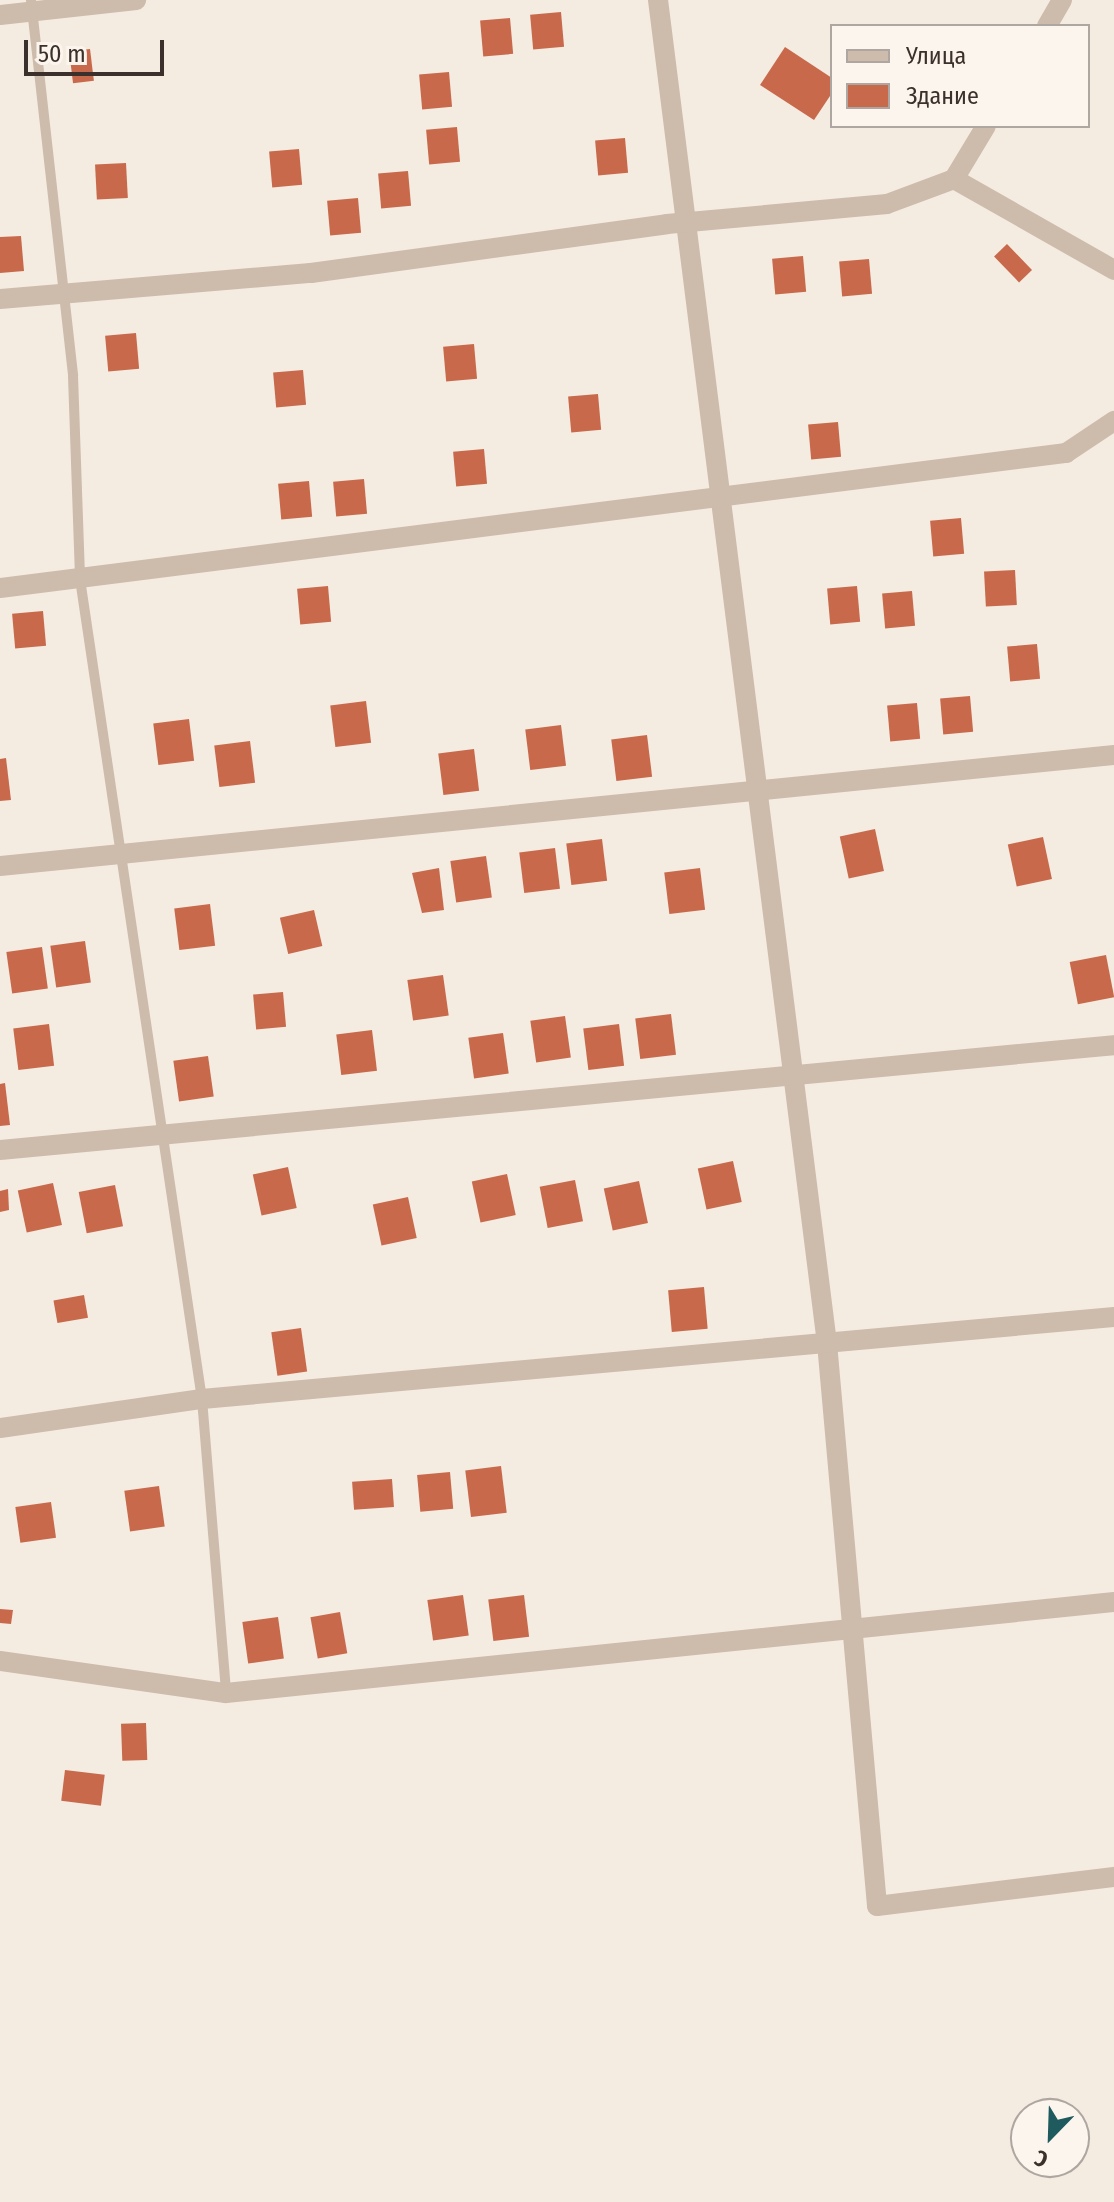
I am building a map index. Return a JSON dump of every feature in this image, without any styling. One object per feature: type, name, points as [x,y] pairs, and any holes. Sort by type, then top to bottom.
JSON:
[{"type":"street","points":[[0,15],[32,6],[136,0]]},
{"type":"street","points":[[658,0],[827,1343],[877,1906],[1114,1877]]},
{"type":"street","points":[[1048,24],[1062,0]]},
{"type":"street","points":[[0,299],[311,273],[887,204],[954,179],[985,128]]},
{"type":"street","points":[[954,179],[1114,270]]},
{"type":"street","points":[[0,588],[723,500],[1066,453],[1114,421]]},
{"type":"street","points":[[0,866],[120,850],[759,792],[1114,755]]},
{"type":"street","points":[[0,1150],[1114,1045]]},
{"type":"street","points":[[0,1428],[202,1399],[1114,1317]]},
{"type":"street","points":[[0,1661],[226,1693],[1114,1602]]},
{"type":"lane","points":[[32,6],[60,293],[73,376],[80,579],[202,1399],[226,1693]]},
{"type":"building","points":[[561,12],[564,47],[533,50],[530,15]]},
{"type":"building","points":[[510,18],[513,54],[483,56],[480,21]]},
{"type":"building","points":[[785,47],[830,77],[830,96],[814,120],[760,85]]},
{"type":"building","points":[[90,49],[94,81],[73,83],[69,52]]},
{"type":"building","points":[[449,72],[452,107],[422,109],[419,75]]},
{"type":"building","points":[[457,127],[460,162],[429,165],[426,130]]},
{"type":"building","points":[[625,138],[628,173],[598,175],[595,141]]},
{"type":"building","points":[[299,149],[302,185],[272,187],[269,152]]},
{"type":"building","points":[[126,163],[128,198],[97,200],[95,165]]},
{"type":"building","points":[[408,171],[411,206],[381,208],[378,174]]},
{"type":"building","points":[[358,198],[361,233],[330,236],[327,201]]},
{"type":"building","points":[[21,236],[24,271],[0,273],[0,237]]},
{"type":"building","points":[[1007,244],[1032,270],[1019,282],[994,257]]},
{"type":"building","points":[[803,256],[806,292],[775,295],[772,259]]},
{"type":"building","points":[[869,259],[872,294],[842,296],[839,262]]},
{"type":"building","points":[[136,333],[139,369],[108,372],[105,336]]},
{"type":"building","points":[[474,344],[477,379],[446,382],[443,347]]},
{"type":"building","points":[[303,370],[306,405],[276,407],[273,373]]},
{"type":"building","points":[[598,394],[601,430],[571,432],[568,397]]},
{"type":"building","points":[[838,422],[841,457],[811,459],[808,425]]},
{"type":"building","points":[[484,449],[487,484],[456,487],[453,452]]},
{"type":"building","points":[[364,479],[367,514],[336,517],[333,482]]},
{"type":"building","points":[[309,481],[312,517],[281,520],[278,484]]},
{"type":"building","points":[[961,518],[964,554],[933,557],[930,521]]},
{"type":"building","points":[[1015,570],[1017,605],[986,607],[984,572]]},
{"type":"building","points":[[328,586],[331,622],[300,625],[297,589]]},
{"type":"building","points":[[857,586],[860,622],[830,624],[827,589]]},
{"type":"building","points":[[912,591],[915,626],[885,628],[882,594]]},
{"type":"building","points":[[43,611],[46,646],[15,649],[12,614]]},
{"type":"building","points":[[1037,644],[1040,679],[1010,681],[1007,647]]},
{"type":"building","points":[[970,696],[973,732],[943,734],[940,699]]},
{"type":"building","points":[[366,701],[371,743],[335,747],[330,705]]},
{"type":"building","points":[[917,703],[920,739],[890,741],[887,706]]},
{"type":"building","points":[[189,719],[194,761],[158,765],[153,723]]},
{"type":"building","points":[[561,725],[566,766],[530,770],[525,729]]},
{"type":"building","points":[[647,735],[652,777],[616,781],[611,739]]},
{"type":"building","points":[[250,741],[255,783],[219,787],[214,745]]},
{"type":"building","points":[[474,749],[479,791],[443,795],[438,753]]},
{"type":"building","points":[[6,758],[11,800],[0,801],[0,759]]},
{"type":"building","points":[[875,829],[884,871],[849,879],[840,836]]},
{"type":"building","points":[[1043,837],[1052,879],[1017,887],[1008,844]]},
{"type":"building","points":[[602,839],[607,881],[571,885],[566,843]]},
{"type":"building","points":[[555,848],[560,889],[524,893],[519,852]]},
{"type":"building","points":[[486,856],[492,898],[456,903],[450,861]]},
{"type":"building","points":[[439,868],[444,910],[422,913],[412,873]]},
{"type":"building","points":[[700,868],[705,910],[669,914],[664,872]]},
{"type":"building","points":[[210,904],[215,946],[179,950],[174,908]]},
{"type":"building","points":[[314,910],[322,946],[288,954],[280,918]]},
{"type":"building","points":[[85,941],[91,983],[56,987],[50,946]]},
{"type":"building","points":[[42,947],[48,989],[12,994],[6,952]]},
{"type":"building","points":[[1106,955],[1114,997],[1078,1004],[1070,962]]},
{"type":"building","points":[[443,975],[449,1016],[413,1021],[407,980]]},
{"type":"building","points":[[283,992],[286,1027],[256,1029],[253,995]]},
{"type":"building","points":[[671,1014],[676,1055],[640,1059],[635,1018]]},
{"type":"building","points":[[565,1016],[571,1058],[536,1062],[530,1021]]},
{"type":"building","points":[[49,1024],[54,1066],[18,1070],[13,1028]]},
{"type":"building","points":[[619,1024],[624,1066],[588,1070],[583,1028]]},
{"type":"building","points":[[372,1030],[377,1071],[341,1075],[336,1034]]},
{"type":"building","points":[[503,1033],[509,1074],[474,1078],[468,1038]]},
{"type":"building","points":[[208,1056],[214,1097],[179,1101],[173,1061]]},
{"type":"building","points":[[5,1083],[10,1125],[0,1126],[0,1084]]},
{"type":"building","points":[[733,1161],[742,1202],[707,1210],[698,1168]]},
{"type":"building","points":[[288,1167],[297,1208],[262,1216],[253,1174]]},
{"type":"building","points":[[507,1174],[516,1215],[481,1223],[472,1181]]},
{"type":"building","points":[[575,1180],[583,1221],[548,1228],[540,1187]]},
{"type":"building","points":[[639,1181],[648,1223],[613,1231],[604,1188]]},
{"type":"building","points":[[53,1183],[62,1225],[27,1233],[18,1190]]},
{"type":"building","points":[[115,1185],[123,1226],[87,1233],[79,1192]]},
{"type":"building","points":[[8,1189],[9,1210],[0,1212],[0,1191]]},
{"type":"building","points":[[408,1197],[417,1238],[382,1246],[373,1204]]},
{"type":"building","points":[[704,1287],[708,1329],[672,1332],[668,1290]]},
{"type":"building","points":[[84,1295],[88,1318],[57,1323],[53,1300]]},
{"type":"building","points":[[301,1328],[307,1372],[277,1376],[271,1332]]},
{"type":"building","points":[[501,1466],[507,1513],[471,1517],[465,1470]]},
{"type":"building","points":[[450,1472],[453,1509],[420,1512],[417,1475]]},
{"type":"building","points":[[392,1479],[394,1507],[354,1510],[352,1482]]},
{"type":"building","points":[[159,1486],[165,1527],[130,1531],[124,1491]]},
{"type":"building","points":[[51,1502],[56,1538],[20,1543],[15,1507]]},
{"type":"building","points":[[463,1595],[469,1636],[433,1641],[427,1600]]},
{"type":"building","points":[[524,1595],[529,1637],[493,1641],[488,1599]]},
{"type":"building","points":[[0,1609],[13,1610],[11,1624],[0,1623]]},
{"type":"building","points":[[340,1612],[347,1653],[318,1659],[310,1617]]},
{"type":"building","points":[[278,1617],[284,1659],[248,1664],[242,1622]]},
{"type":"building","points":[[146,1723],[147,1760],[122,1761],[121,1724]]},
{"type":"building","points":[[65,1770],[105,1775],[101,1806],[61,1801]]}]
